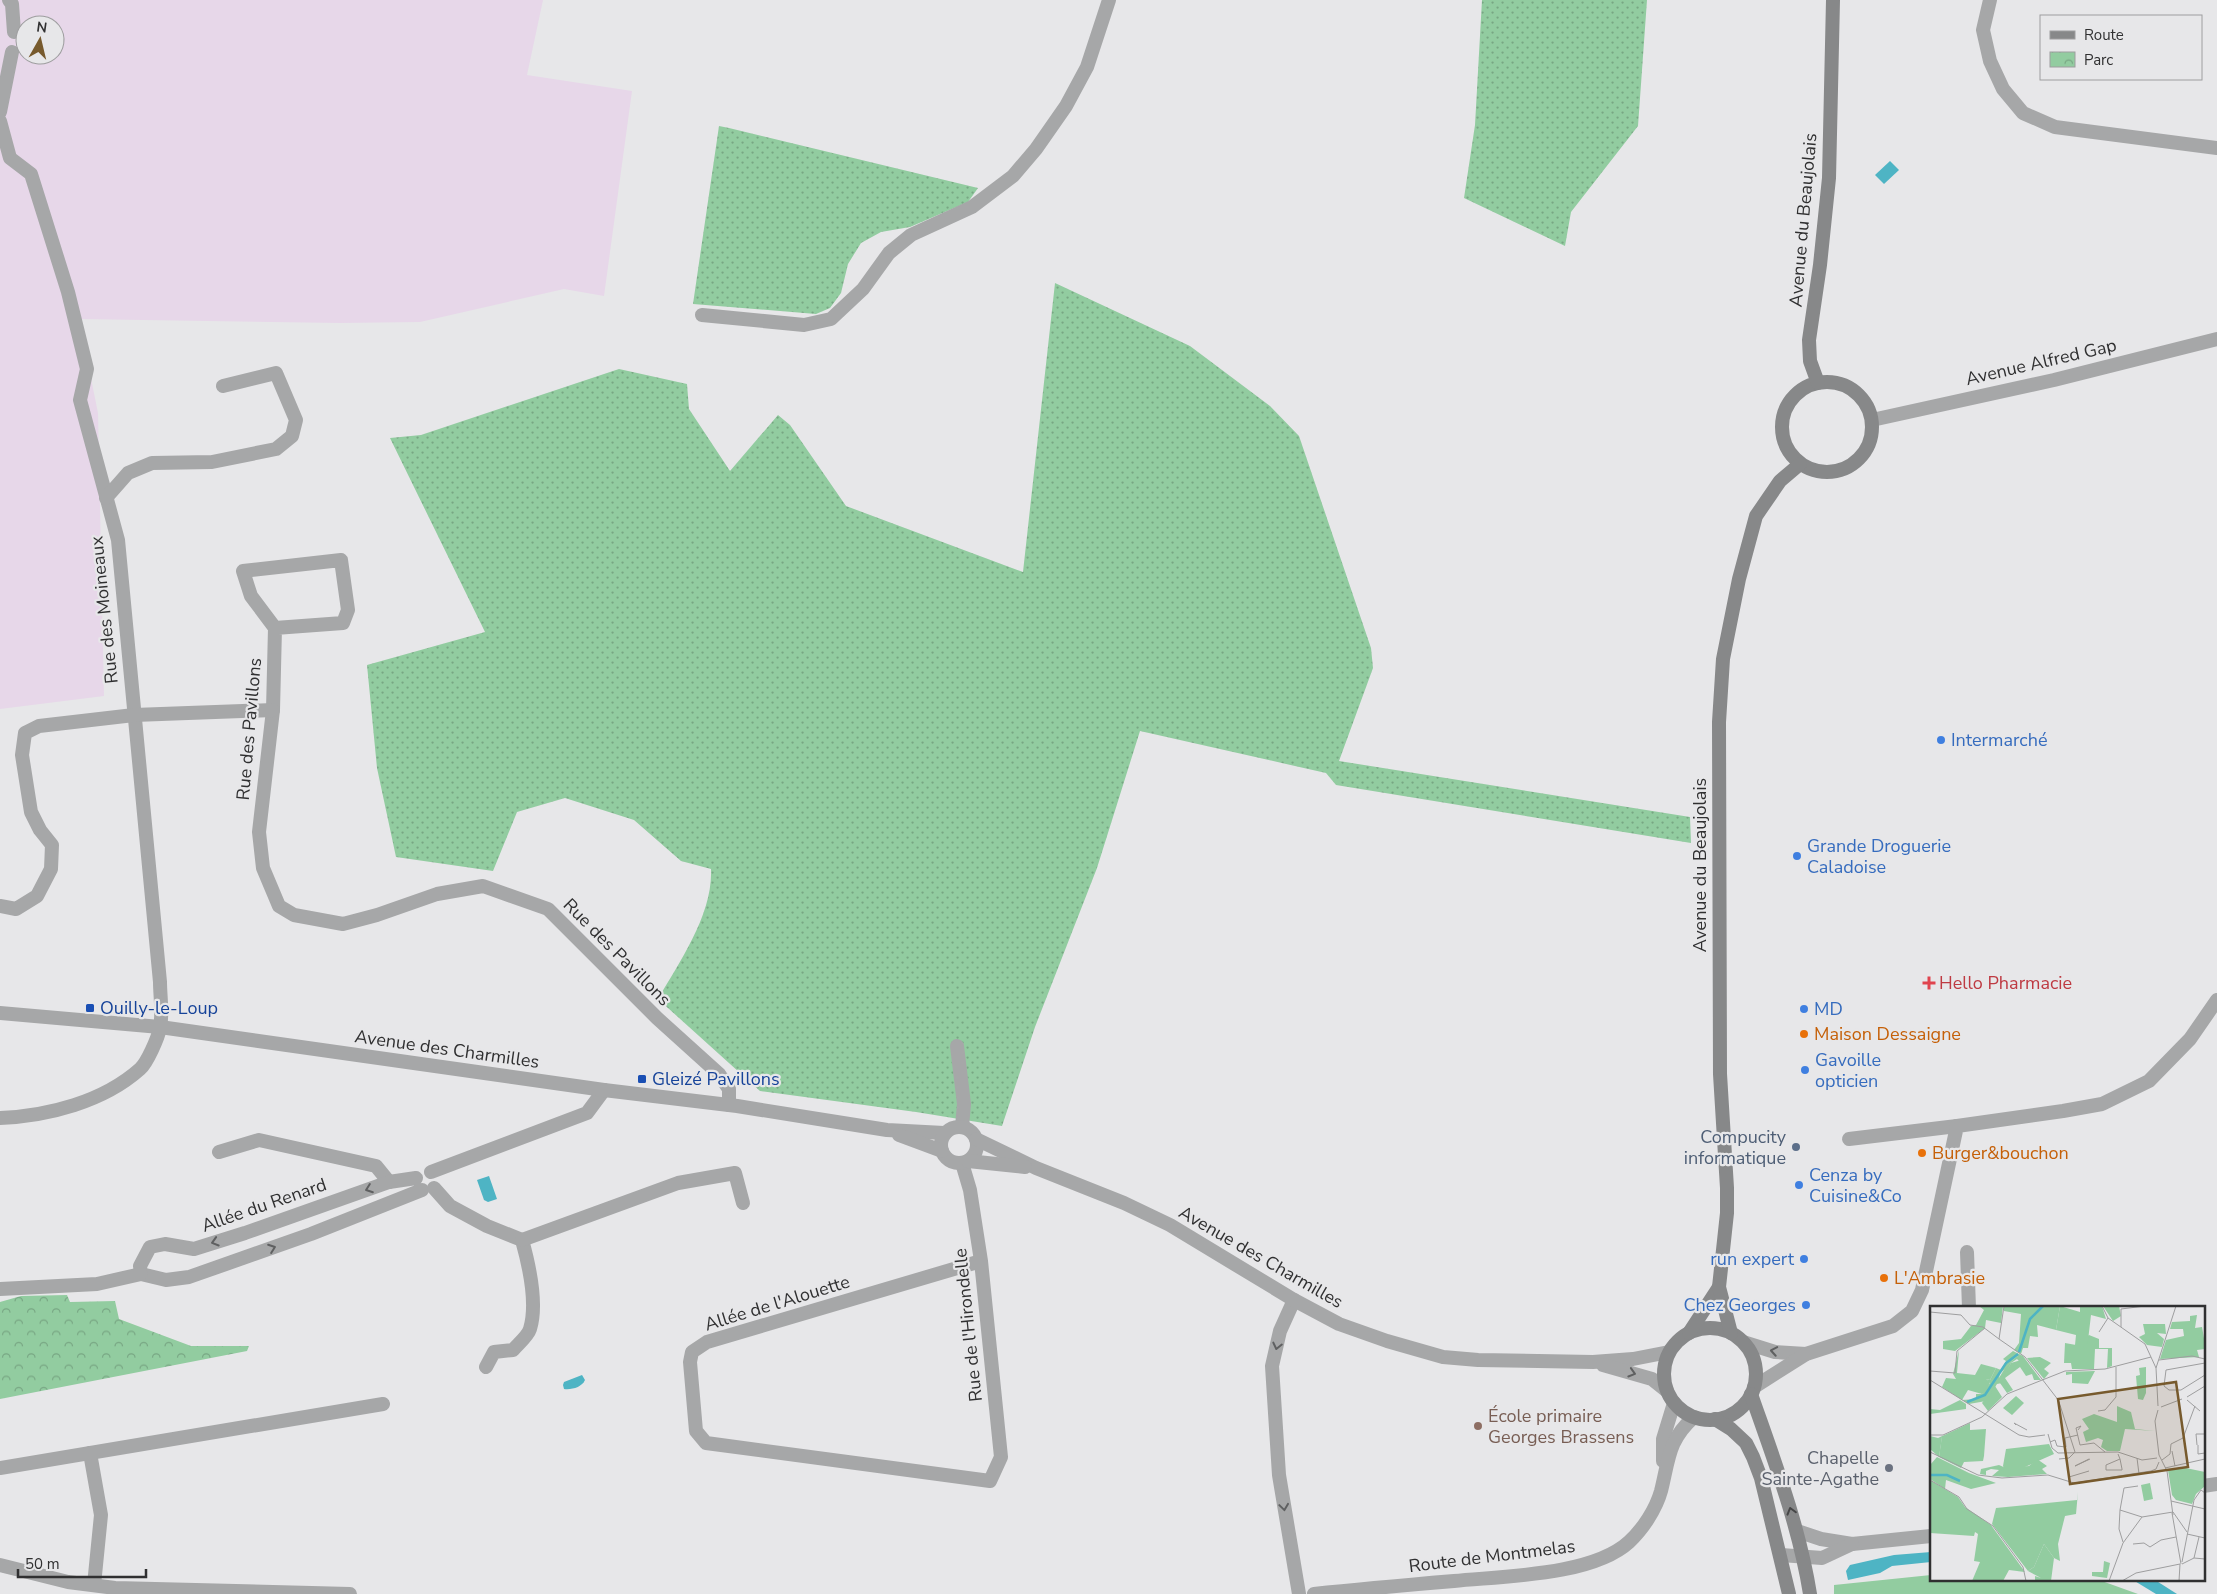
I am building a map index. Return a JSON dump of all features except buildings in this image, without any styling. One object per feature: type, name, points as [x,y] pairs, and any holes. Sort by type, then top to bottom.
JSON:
[{"type":"main road","name":"Avenue du Beaujolais","points":[[1818,383],[1810,361],[1809,340],[1820,265],[1829,178],[1833,0]]},
{"type":"main road","points":[[1818,383],[1842,384],[1864,399],[1872,420],[1870,444],[1856,462],[1838,471],[1817,471],[1800,464],[1789,452],[1782,433],[1782,419],[1789,403],[1801,390],[1818,383]]},
{"type":"main road","name":"Avenue du Beaujolais","points":[[1731,1333],[1719,1287],[1727,1213],[1720,1074],[1719,722],[1723,659],[1739,579],[1756,516],[1780,481],[1800,464]]},
{"type":"main road","name":"Avenue du Beaujolais","points":[[1689,1333],[1719,1287]]},
{"type":"main road","points":[[1702,1328],[1717,1328],[1731,1333],[1743,1342],[1750,1352],[1756,1375],[1752,1390],[1745,1404],[1737,1411],[1715,1419],[1694,1417],[1683,1411],[1671,1397],[1664,1378],[1664,1365],[1669,1352],[1678,1341],[1689,1333],[1702,1328]]},
{"type":"main road","points":[[1752,1390],[1797,1531],[1810,1592]]},
{"type":"main road","points":[[1715,1419],[1731,1429],[1746,1443],[1753,1457],[1761,1478],[1789,1593]]},
{"type":"street","points":[[9,0],[12,4],[14,32]]},
{"type":"street","points":[[702,315],[804,326],[831,319],[862,289],[889,253],[912,234],[972,207],[1013,176],[1036,149],[1066,106],[1087,67],[1109,0]]},
{"type":"street","points":[[1990,0],[1983,30],[1990,61],[2003,90],[2023,113],[2054,127],[2217,148]]},
{"type":"street","points":[[0,112],[12,52]]},
{"type":"street","name":"Rue des Moineaux","points":[[0,121],[10,158],[31,174],[68,292],[87,369],[80,400],[118,540],[160,982],[160,1027]]},
{"type":"street","name":"Avenue Alfred Gap","points":[[1872,420],[2054,380],[2217,339]]},
{"type":"street","points":[[106,498],[128,473],[152,463],[221,460],[276,449],[292,436],[296,420],[276,373],[223,386]]},
{"type":"street","points":[[341,560],[348,610],[343,623],[275,628],[251,596],[243,571],[341,560]]},
{"type":"street","name":"Rue des Pavillons","points":[[275,628],[274,710],[259,832],[263,868],[279,906],[294,915],[344,924],[438,894],[484,886],[548,909],[657,1018],[719,1074],[730,1089],[729,1105]]},
{"type":"street","points":[[0,906],[16,908],[37,896],[51,869],[52,845],[40,830],[31,812],[22,755],[25,733],[38,726],[134,715],[274,710]]},
{"type":"street","points":[[1849,1139],[1957,1126],[2102,1104],[2149,1081],[2190,1039],[2217,1000]]},
{"type":"street","name":"Avenue des Charmilles","points":[[0,1013],[160,1027],[604,1090],[729,1105],[887,1130],[944,1133]]},
{"type":"street","points":[[0,1118],[45,1112],[90,1100],[120,1084],[142,1068],[160,1027]]},
{"type":"street","points":[[957,1046],[964,1104],[962,1127]]},
{"type":"street","points":[[604,1090],[587,1113],[432,1172],[421,1172],[424,1185],[450,1206],[487,1226],[522,1240],[678,1183],[734,1167],[744,1203]]},
{"type":"street","points":[[1752,1390],[1806,1354],[1893,1326],[1912,1311],[1922,1290],[1957,1126]]},
{"type":"street","points":[[962,1127],[971,1131],[976,1139],[975,1154],[965,1162],[949,1161],[942,1151],[940,1142],[944,1133],[952,1128],[962,1127]]},
{"type":"street","name":"Avenue des Charmilles","points":[[887,1130],[942,1151]]},
{"type":"street","name":"Avenue des Charmilles","points":[[976,1139],[1036,1168],[1124,1203],[1170,1225],[1294,1300],[1339,1324],[1386,1341],[1444,1357],[1478,1360],[1593,1362],[1633,1359],[1669,1352]]},
{"type":"street","points":[[219,1152],[259,1140],[376,1166],[389,1182]]},
{"type":"street","name":"Avenue des Charmilles","points":[[965,1162],[1036,1168]]},
{"type":"street","name":"Rue de l'Hirondelle","points":[[965,1162],[982,1261],[1001,1457],[990,1481]]},
{"type":"street","name":"Allée du Renard","points":[[141,1274],[140,1266],[150,1247],[165,1244],[194,1249],[389,1182],[424,1185]]},
{"type":"street","points":[[0,1290],[97,1284],[141,1274],[166,1280],[190,1277],[311,1234],[424,1185]]},
{"type":"street","points":[[486,1367],[494,1352],[513,1350],[530,1330],[533,1301],[529,1266],[522,1240]]},
{"type":"street","points":[[1968,1252],[1969,1306]]},
{"type":"street","name":"Allée de l'Alouette","points":[[982,1261],[707,1342],[692,1352],[690,1362],[696,1431],[706,1443],[990,1481]]},
{"type":"street","points":[[1294,1300],[1280,1331],[1272,1366],[1279,1475],[1299,1594]]},
{"type":"street","points":[[1743,1342],[1775,1352],[1806,1354]]},
{"type":"street","name":"Avenue des Charmilles","points":[[1593,1362],[1652,1379],[1671,1397]]},
{"type":"street","name":"Route de Montmelas","points":[[1314,1594],[1522,1575],[1578,1566],[1606,1557],[1629,1542],[1649,1518],[1661,1492],[1663,1439],[1671,1397]]},
{"type":"street","points":[[0,1468],[383,1404]]},
{"type":"street","name":"Route de Montmelas","points":[[1662,1482],[1673,1443],[1681,1429],[1694,1417]]},
{"type":"street","points":[[90,1454],[101,1515],[94,1585]]},
{"type":"street","points":[[2204,1486],[2217,1484]]},
{"type":"street","points":[[1797,1531],[1821,1539],[1852,1544],[1930,1536]]},
{"type":"street","points":[[1781,1556],[1822,1558],[1852,1544]]},
{"type":"street","points":[[0,1564],[68,1582],[94,1585],[159,1590],[350,1594]]},
{"type":"shaded area","points":[[0,0],[543,0],[527,75],[632,91],[604,296],[564,289],[420,322],[340,323],[79,319],[98,413],[104,696],[0,709]]},
{"type":"green space","points":[[1482,0],[1647,0],[1638,126],[1571,212],[1565,246],[1464,198],[1475,125]]},
{"type":"green space","points":[[719,126],[978,188],[968,202],[910,227],[881,232],[861,243],[848,264],[841,293],[830,308],[816,314],[693,304]]},
{"type":"green space","points":[[1055,283],[1190,346],[1270,406],[1299,436],[1371,648],[1373,668],[1339,761],[1690,817],[1691,843],[1336,785],[1326,773],[1140,731],[1097,868],[1035,1027],[1002,1126],[916,1112],[760,1091],[658,999],[694,937],[701,920],[707,903],[711,869],[681,861],[634,820],[565,798],[517,812],[493,871],[396,857],[377,768],[367,665],[485,632],[390,438],[421,435],[619,369],[687,384],[689,409],[730,471],[778,415],[790,425],[846,506],[1023,572]]},
{"type":"green space","points":[[67,1295],[70,1302],[115,1301],[119,1319],[191,1346],[249,1346],[247,1351],[0,1399],[0,1302],[21,1296]]},
{"type":"green space","points":[[1930,1575],[1930,1582],[2105,1582],[2138,1594],[1834,1594],[1834,1585]]},
{"type":"water","points":[[1890,161],[1899,170],[1884,184],[1875,175]]},
{"type":"water","points":[[489,1176],[497,1199],[488,1202],[484,1200],[477,1180]]},
{"type":"water","points":[[582,1375],[585,1380],[582,1384],[564,1389],[564,1382]]},
{"type":"water","points":[[1930,1552],[1930,1562],[1892,1566],[1880,1573],[1848,1580],[1846,1571],[1850,1565],[1894,1555]]},
{"type":"water","points":[[2136,1582],[2158,1582],[2177,1594],[2156,1594]]},
{"type":"place","name":"Intermarché","points":[[1941,740]]},
{"type":"place","name":"Grande Droguerie Caladoise","points":[[1797,856]]},
{"type":"place","name":"Hello Pharmacie","points":[[1929,983]]},
{"type":"place","name":"Ouilly-le-Loup","points":[[90,1008]]},
{"type":"place","name":"MD","points":[[1804,1009]]},
{"type":"place","name":"Maison Dessaigne","points":[[1804,1034]]},
{"type":"place","name":"Gavoille opticien","points":[[1805,1070]]},
{"type":"place","name":"Gleizé Pavillons","points":[[642,1079]]},
{"type":"place","name":"Compucity informatique","points":[[1796,1147]]},
{"type":"place","name":"Burger&bouchon","points":[[1922,1153]]},
{"type":"place","name":"Cenza by Cuisine&Co","points":[[1799,1185]]},
{"type":"place","name":"run expert","points":[[1804,1259]]},
{"type":"place","name":"L'Ambrasie","points":[[1884,1278]]},
{"type":"place","name":"Chez Georges","points":[[1806,1305]]},
{"type":"place","name":"École primaire Georges Brassens","points":[[1478,1426]]},
{"type":"place","name":"Chapelle Sainte-Agathe","points":[[1889,1468]]}]
